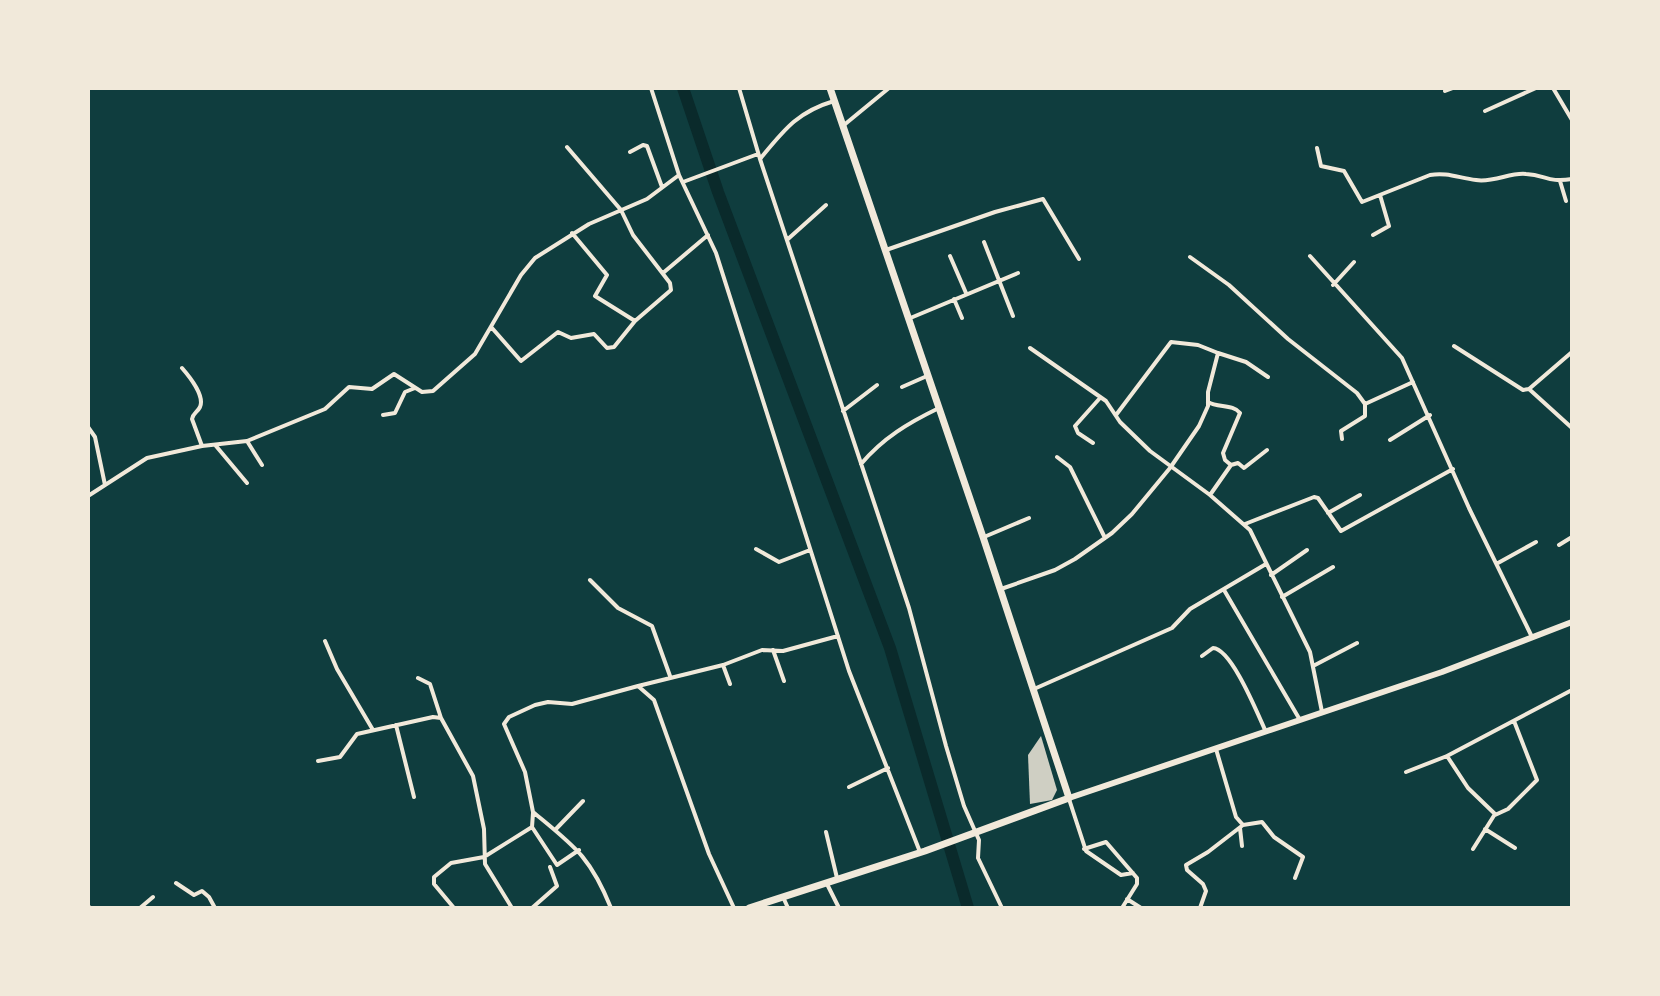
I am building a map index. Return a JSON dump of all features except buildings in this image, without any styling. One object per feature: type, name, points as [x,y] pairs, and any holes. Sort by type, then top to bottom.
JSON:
[{"type":"highway","points":[[749,908],[923,852],[1069,798],[940,408],[927,376],[830,88]]},
{"type":"main road","points":[[1069,798],[1442,672],[1572,622]]},
{"type":"street","points":[[651,88],[680,176],[708,235],[767,409],[849,671],[923,852]]},
{"type":"street","points":[[739,88],[759,156],[909,608],[964,806],[974,833],[978,858],[1002,908]]},
{"type":"street","points":[[844,125],[889,88]]},
{"type":"street","points":[[1445,92],[1453,88]]},
{"type":"street","points":[[1485,111],[1536,88]]},
{"type":"street","points":[[1553,88],[1572,120]]},
{"type":"street","points":[[683,182],[723,166],[759,156],[791,122],[816,106],[835,101]]},
{"type":"street","points":[[630,152],[643,145],[647,146],[662,187]]},
{"type":"street","points":[[492,328],[517,357],[524,360],[558,332],[571,338],[594,334],[607,348],[614,347],[635,321],[671,290],[670,283],[633,235],[621,210],[567,147]]},
{"type":"street","points":[[1317,148],[1321,166],[1344,171],[1360,201],[1430,175],[1442,173],[1476,180],[1507,178],[1524,173],[1560,181],[1572,179]]},
{"type":"street","points":[[88,495],[130,467],[156,454],[247,441],[325,409],[349,387],[372,389],[394,374],[428,393],[439,387],[468,362],[492,328],[521,275],[535,258],[572,233],[647,199],[680,176]]},
{"type":"street","points":[[1560,181],[1566,201]]},
{"type":"street","points":[[1373,235],[1389,226],[1380,195]]},
{"type":"street","points":[[886,250],[995,212],[1043,199],[1079,258]]},
{"type":"street","points":[[788,239],[826,205]]},
{"type":"street","points":[[572,233],[607,275],[595,296],[635,321]]},
{"type":"street","points":[[663,273],[708,235]]},
{"type":"street","points":[[984,243],[1013,315]]},
{"type":"street","points":[[950,256],[966,293]]},
{"type":"street","points":[[1310,256],[1333,285],[1372,322],[1402,358],[1430,416],[1469,508],[1498,563],[1532,637]]},
{"type":"street","points":[[1190,257],[1229,285],[1319,364],[1348,383],[1365,404],[1363,418],[1341,431],[1342,439]]},
{"type":"street","points":[[1333,285],[1354,262]]},
{"type":"street","points":[[908,319],[998,279],[1018,273]]},
{"type":"street","points":[[954,299],[962,318]]},
{"type":"street","points":[[1116,415],[1171,342],[1198,345],[1246,362],[1268,377]]},
{"type":"street","points":[[1454,346],[1523,390],[1529,389],[1572,352]]},
{"type":"street","points":[[1030,348],[1109,404],[1136,438],[1170,468],[1210,495],[1245,524],[1315,665],[1322,712]]},
{"type":"street","points":[[1000,589],[1055,570],[1105,538],[1132,514],[1195,434],[1208,402],[1208,392],[1218,353]]},
{"type":"street","points":[[182,368],[190,378],[200,399],[201,405],[192,419],[202,446]]},
{"type":"street","points":[[902,387],[927,376]]},
{"type":"street","points":[[1365,404],[1413,382]]},
{"type":"street","points":[[843,411],[877,385]]},
{"type":"street","points":[[383,415],[395,413],[405,392],[416,388]]},
{"type":"street","points":[[1529,389],[1572,428]]},
{"type":"street","points":[[1094,443],[1078,432],[1075,426],[1100,398]]},
{"type":"street","points":[[1208,402],[1232,408],[1240,414],[1223,453],[1225,460],[1231,465]]},
{"type":"street","points":[[861,465],[876,446],[893,433],[940,408]]},
{"type":"street","points":[[1390,440],[1430,416]]},
{"type":"street","points":[[88,427],[95,437],[105,485]]},
{"type":"street","points":[[247,441],[262,465]]},
{"type":"street","points":[[216,445],[247,483]]},
{"type":"street","points":[[1210,495],[1231,465],[1238,463],[1245,468],[1267,450]]},
{"type":"street","points":[[1057,457],[1070,467],[1105,538]]},
{"type":"street","points":[[1245,524],[1314,497],[1341,531],[1453,469]]},
{"type":"street","points":[[1328,513],[1360,495]]},
{"type":"street","points":[[983,537],[1029,518]]},
{"type":"street","points":[[1559,546],[1572,537]]},
{"type":"street","points":[[1498,563],[1536,542]]},
{"type":"street","points":[[756,549],[777,562],[810,550]]},
{"type":"street","points":[[1271,575],[1307,550]]},
{"type":"street","points":[[1032,690],[1172,628],[1185,612],[1266,564]]},
{"type":"street","points":[[1281,597],[1333,567]]},
{"type":"street","points":[[590,580],[618,608],[652,626],[670,676]]},
{"type":"street","points":[[1224,590],[1300,720]]},
{"type":"street","points":[[579,850],[557,865],[532,827],[533,812],[525,772],[504,729],[507,720],[535,705],[548,702],[572,704],[670,676],[723,665],[762,650],[783,651],[838,636]]},
{"type":"street","points":[[325,641],[338,669],[374,730]]},
{"type":"street","points":[[1315,665],[1357,643]]},
{"type":"street","points":[[1202,656],[1214,648],[1222,651],[1240,678],[1266,732]]},
{"type":"street","points":[[773,650],[784,681]]},
{"type":"street","points":[[723,665],[730,684]]},
{"type":"street","points":[[418,678],[430,684],[441,718],[473,776],[484,829],[484,856],[490,875],[512,908]]},
{"type":"street","points":[[638,686],[654,700],[710,854],[734,908]]},
{"type":"street","points":[[1406,772],[1447,756],[1572,690]]},
{"type":"street","points":[[318,761],[340,757],[355,735],[433,717],[441,718]]},
{"type":"street","points":[[1473,849],[1495,815],[1508,809],[1538,780],[1514,721]]},
{"type":"street","points":[[396,725],[414,797]]},
{"type":"street","points":[[1216,749],[1236,817],[1242,826],[1242,846]]},
{"type":"street","points":[[1447,756],[1458,776],[1495,815]]},
{"type":"street","points":[[849,787],[888,768]]},
{"type":"street","points":[[1069,798],[1084,849],[1093,858],[1121,875],[1133,873]]},
{"type":"street","points":[[555,830],[584,801]]},
{"type":"street","points":[[533,812],[579,850],[591,867],[611,908]]},
{"type":"street","points":[[1200,908],[1206,891],[1203,884],[1187,870],[1186,865],[1242,826],[1262,822],[1274,837],[1303,857],[1295,878]]},
{"type":"street","points":[[454,908],[434,884],[434,877],[451,863],[484,856],[532,827]]},
{"type":"street","points":[[1485,829],[1515,848]]},
{"type":"street","points":[[826,832],[837,878]]},
{"type":"street","points":[[1084,849],[1106,842],[1133,873],[1138,881],[1122,908]]},
{"type":"street","points":[[532,908],[557,886],[550,867]]},
{"type":"street","points":[[826,882],[839,908]]},
{"type":"street","points":[[176,883],[194,895],[202,891],[215,908]]},
{"type":"street","points":[[783,896],[788,908]]},
{"type":"street","points":[[140,908],[153,897]]},
{"type":"street","points":[[1127,899],[1141,908]]},
{"type":"street","points":[[1088,908],[1093,908]]},
{"type":"waterway","points":[[683,88],[718,192],[890,648],[968,908]]}]
